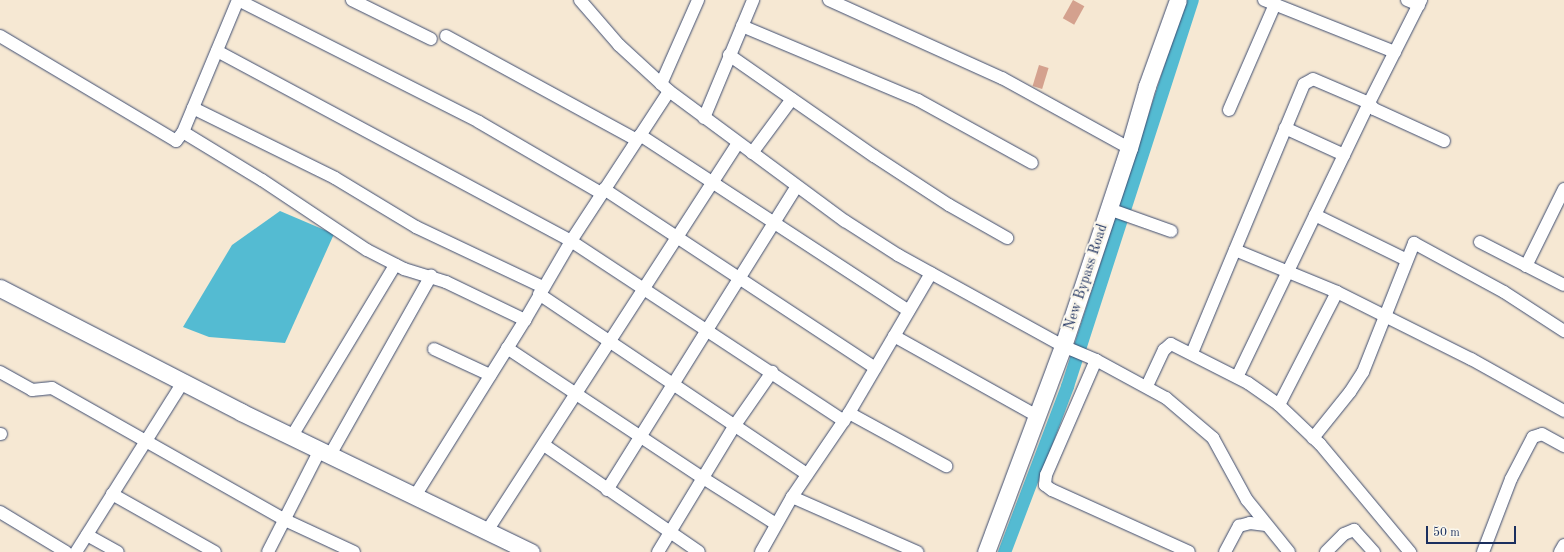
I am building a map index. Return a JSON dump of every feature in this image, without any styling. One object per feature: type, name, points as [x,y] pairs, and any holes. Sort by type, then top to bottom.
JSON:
[{"type":"main road","name":"New Bypass Road","points":[[986,552],[1037,416],[1073,351],[1117,212],[1129,148],[1147,86],[1178,0]]},
{"type":"main road","points":[[0,288],[183,382],[531,552]]},
{"type":"street","points":[[0,36],[173,141],[179,140],[183,132],[238,0],[479,122],[602,191],[676,236],[875,368]]},
{"type":"street","points":[[352,0],[431,39]]},
{"type":"street","points":[[580,0],[620,45],[665,88],[845,221],[931,273],[1073,351],[1096,360],[1147,386],[1166,398],[1213,438],[1247,500],[1289,552]]},
{"type":"street","points":[[415,496],[525,320],[541,290],[602,191],[638,138],[665,88],[698,0]]},
{"type":"street","points":[[704,118],[753,0]]},
{"type":"street","points":[[829,0],[1002,78],[1129,148]]},
{"type":"street","points":[[1237,377],[1289,272],[1369,103],[1420,2],[1407,0]]},
{"type":"street","points":[[1229,110],[1269,2],[1395,52]]},
{"type":"street","points":[[742,26],[918,100],[1032,163]]},
{"type":"street","points":[[446,36],[638,138],[909,311]]},
{"type":"street","points":[[217,51],[571,241],[706,331],[846,417],[946,466]]},
{"type":"street","points":[[729,55],[874,156],[949,205],[1007,238]]},
{"type":"street","points":[[1192,353],[1304,84],[1310,79],[1369,103],[1374,109],[1444,141]]},
{"type":"street","points":[[752,153],[792,99]]},
{"type":"street","points":[[193,108],[335,178],[410,224],[541,290],[609,342],[807,474]]},
{"type":"street","points":[[1285,128],[1344,155]]},
{"type":"street","points":[[183,132],[256,176],[345,237],[395,265],[432,276],[525,320]]},
{"type":"street","points":[[487,531],[577,394],[676,236],[738,143]]},
{"type":"street","points":[[607,490],[641,438],[797,186]]},
{"type":"street","points":[[1526,266],[1564,189]]},
{"type":"street","points":[[1117,212],[1171,231]]},
{"type":"street","points":[[1315,216],[1405,259]]},
{"type":"street","points":[[1480,242],[1564,285]]},
{"type":"street","points":[[1313,438],[1357,382],[1405,259],[1411,245],[1414,243],[1420,244],[1536,311],[1564,331]]},
{"type":"street","points":[[1235,250],[1337,292],[1471,359],[1564,411]]},
{"type":"street","points":[[292,436],[395,265]]},
{"type":"street","points":[[761,552],[792,497],[846,417],[931,273]]},
{"type":"street","points":[[268,552],[325,452],[432,276]]},
{"type":"street","points":[[1279,405],[1337,292]]},
{"type":"street","points":[[894,336],[1037,416]]},
{"type":"street","points":[[1147,386],[1167,345],[1171,344],[1192,353],[1237,377],[1279,405],[1313,438],[1410,552]]},
{"type":"street","points":[[507,348],[702,478],[776,524]]},
{"type":"street","points":[[434,349],[490,375]]},
{"type":"street","points":[[1096,360],[1046,475],[1045,485],[1052,490],[1189,552]]},
{"type":"street","points":[[0,372],[32,390],[52,388],[285,520],[354,552]]},
{"type":"street","points":[[658,552],[735,425],[772,372]]},
{"type":"street","points":[[76,552],[144,440],[183,382]]},
{"type":"street","points":[[1483,552],[1511,479],[1533,437],[1542,434],[1564,446]]},
{"type":"street","points":[[544,445],[607,490],[699,552]]},
{"type":"street","points":[[112,494],[215,552]]},
{"type":"street","points":[[792,497],[917,552]]},
{"type":"street","points":[[0,512],[66,552]]},
{"type":"street","points":[[1224,552],[1239,526],[1250,523],[1266,525]]},
{"type":"street","points":[[1326,552],[1344,534],[1354,530],[1374,552]]},
{"type":"street","points":[[87,535],[118,552]]},
{"type":"street","points":[[1560,552],[1564,545]]},
{"type":"water","points":[[280,211],[334,234],[285,343],[209,337],[183,327],[232,245]]},
{"type":"building","points":[[1073,0],[1084,6],[1074,25],[1063,18]]},
{"type":"building","points":[[1039,65],[1049,68],[1042,89],[1033,86]]},
{"type":"waterway","points":[[1004,552],[1067,386],[1192,0]]}]
